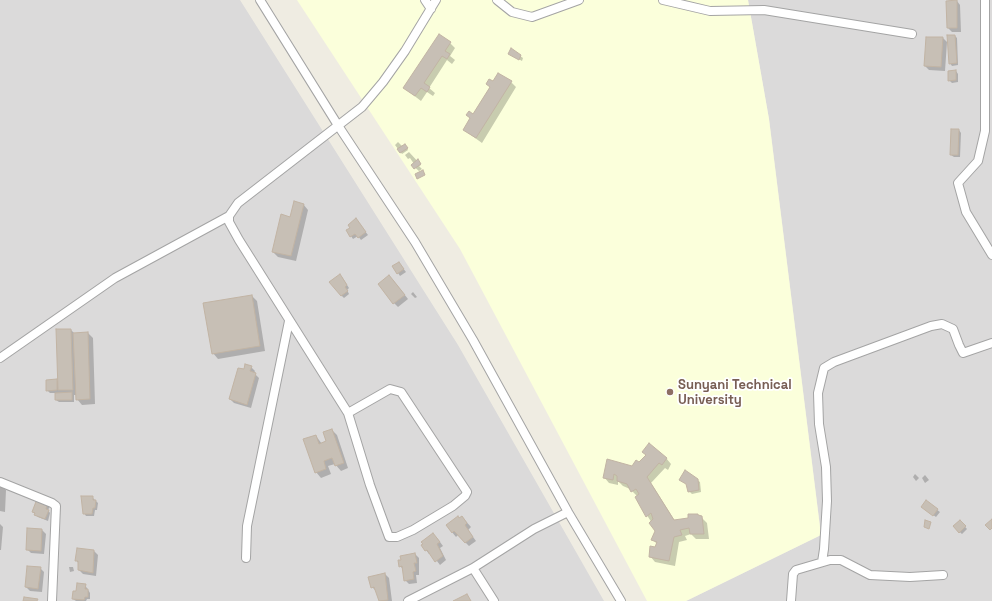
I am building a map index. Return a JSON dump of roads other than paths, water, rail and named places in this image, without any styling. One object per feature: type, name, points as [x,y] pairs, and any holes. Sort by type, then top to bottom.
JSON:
[{"type":"street","points":[[260,0],[339,127],[419,249],[473,340],[568,512],[621,601]]},
{"type":"street","points":[[425,0],[431,9]]},
{"type":"street","points":[[0,358],[115,278],[228,216],[238,203],[339,127],[362,108],[383,82],[436,0]]},
{"type":"street","points":[[497,0],[512,12],[532,17],[580,0]]},
{"type":"street","points":[[663,0],[710,12],[764,10],[912,34]]},
{"type":"street","points":[[987,4],[984,26],[985,131],[978,161],[958,183],[966,212],[992,255]]},
{"type":"street","points":[[984,26],[992,21]]},
{"type":"street","points":[[228,216],[229,222],[236,234],[289,321],[348,413],[370,485],[389,537],[397,537],[413,530],[453,506],[465,496],[467,492],[400,392],[390,389],[348,413]]},
{"type":"street","points":[[246,558],[246,526],[289,321]]},
{"type":"street","points":[[822,562],[827,501],[826,467],[819,424],[818,393],[820,377],[824,368],[834,362],[931,326],[942,324],[953,329],[958,345],[963,353],[992,343]]},
{"type":"street","points":[[0,482],[56,506],[52,601]]},
{"type":"street","points":[[408,601],[472,568],[534,529],[568,512]]},
{"type":"street","points":[[791,601],[793,574],[796,570],[822,562],[838,560],[870,575],[910,577],[943,575]]},
{"type":"street","points":[[472,568],[494,601]]},
{"type":"place","name":"Sunyani Technical University","points":[[670,392]]}]
